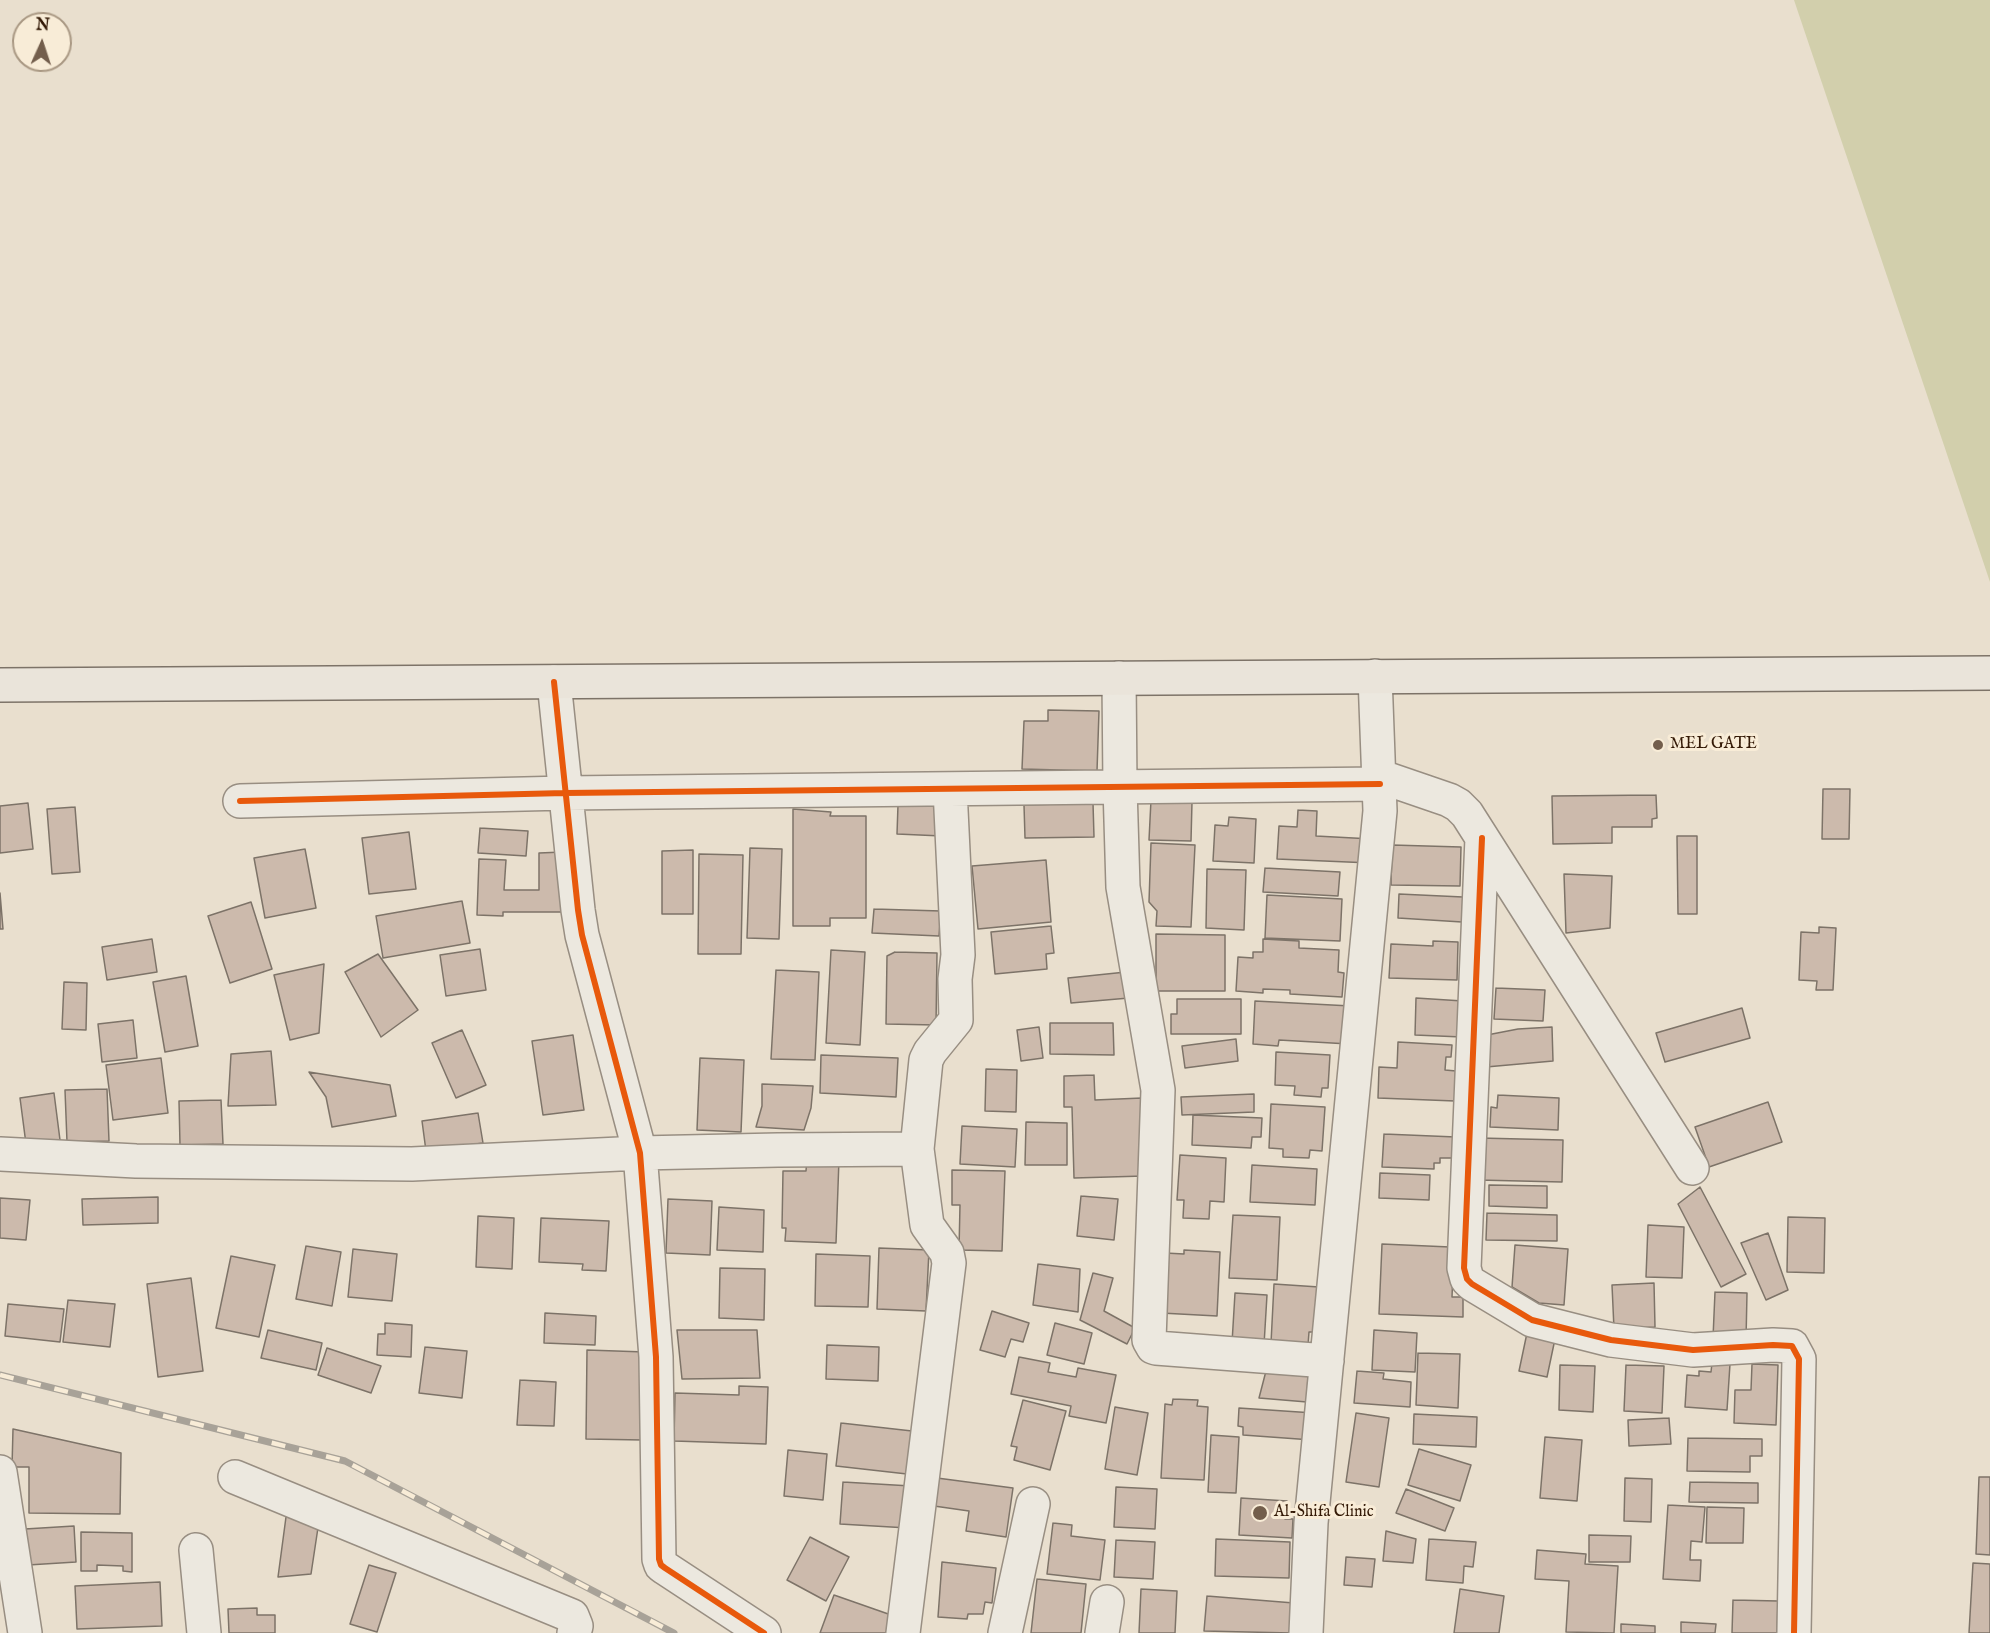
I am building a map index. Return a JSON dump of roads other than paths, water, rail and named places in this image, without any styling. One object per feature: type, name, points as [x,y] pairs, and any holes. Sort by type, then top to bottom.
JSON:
[{"type":"highway","points":[[0,686],[1990,673]]},
{"type":"street","points":[[1306,1633],[1311,1523],[1380,811],[1375,676]]},
{"type":"street","points":[[1119,678],[1123,887],[1158,1090],[1149,1340],[1156,1348],[1327,1361]]},
{"type":"street","points":[[554,682],[582,934],[640,1153],[656,1357],[659,1559],[665,1568],[764,1633]]},
{"type":"street","points":[[240,801],[565,793],[1120,787],[1380,780],[1449,800],[1467,814],[1692,1168]]},
{"type":"street","points":[[903,1633],[949,1263],[947,1253],[927,1225],[917,1149],[926,1060],[956,1020],[958,956],[950,789]]},
{"type":"street","points":[[1482,838],[1464,1268],[1467,1279],[1532,1320],[1611,1340],[1693,1350],[1792,1346],[1799,1359],[1794,1633]]},
{"type":"street","points":[[0,1154],[136,1161],[411,1164],[640,1153],[917,1149]]},
{"type":"street","points":[[0,1472],[25,1633]]},
{"type":"street","points":[[235,1477],[572,1616],[576,1626],[574,1633]]},
{"type":"street","points":[[1005,1633],[1032,1504]]},
{"type":"street","points":[[196,1550],[204,1633]]},
{"type":"railway","points":[[0,1375],[345,1461],[674,1633]]},
{"type":"place","name":"MEL GATE","points":[[1658,745]]},
{"type":"place","name":"Al-Shifa Clinic","points":[[1260,1513]]}]
